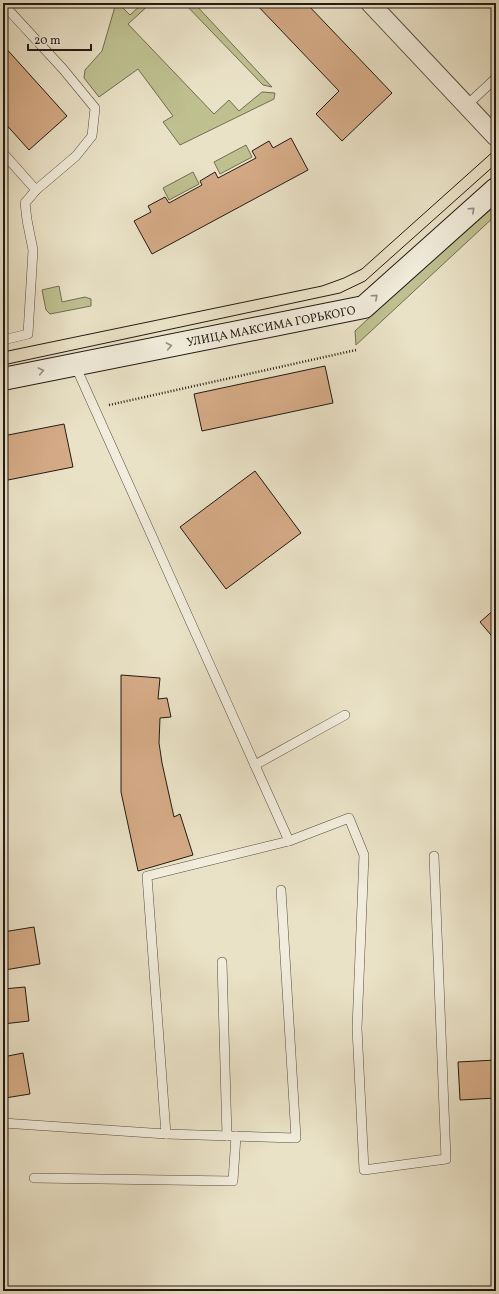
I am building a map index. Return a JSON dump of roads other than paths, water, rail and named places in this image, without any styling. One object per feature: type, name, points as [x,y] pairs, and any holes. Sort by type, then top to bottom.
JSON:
[{"type":"street","points":[[370,3],[496,137]]},
{"type":"street","name":"УЛИЦА МАКСИМА ГОРЬКОГО","points":[[3,379],[364,307],[496,188]]},
{"type":"lane","points":[[3,4],[64,69],[95,108],[92,136],[76,156],[36,190],[25,203],[26,220],[33,250],[28,334],[3,340]]},
{"type":"lane","points":[[467,105],[496,78]]},
{"type":"lane","points":[[3,153],[36,190]]},
{"type":"lane","points":[[75,365],[289,841]]},
{"type":"lane","points":[[255,765],[345,715]]},
{"type":"lane","points":[[166,1134],[146,876],[289,841],[349,818],[364,855],[357,1028],[364,1170],[446,1159],[434,856]]},
{"type":"lane","points":[[3,1123],[166,1134],[296,1138],[281,890]]},
{"type":"lane","points":[[34,1178],[233,1181],[232,1136],[222,962]]},
{"type":"tram line","points":[[3,352],[322,286],[344,278],[362,269],[496,149]]},
{"type":"tram line","points":[[3,365],[340,293],[365,281],[496,164]]}]
